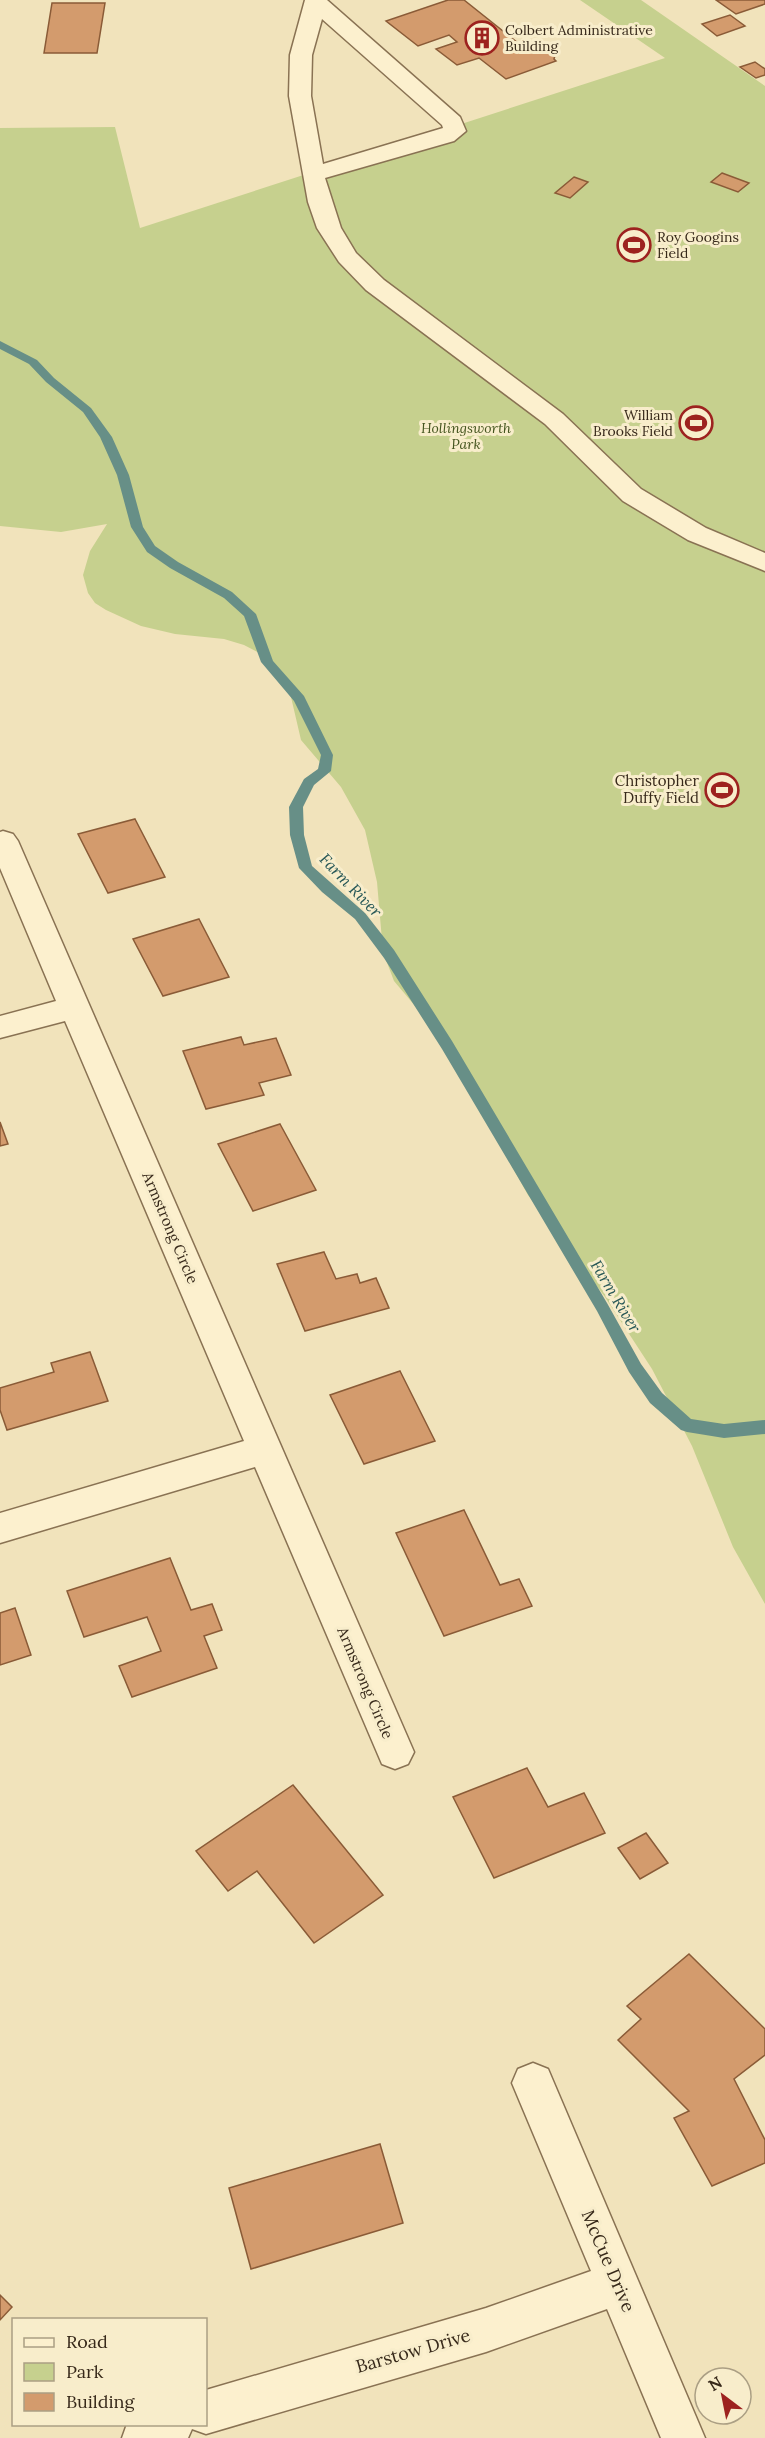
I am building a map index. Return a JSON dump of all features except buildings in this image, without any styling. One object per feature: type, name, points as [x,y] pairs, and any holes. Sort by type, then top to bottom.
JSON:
[{"type":"street","points":[[313,174],[446,136],[455,131],[452,122],[316,1],[303,44],[300,80],[313,174],[324,215],[338,245],[375,285],[546,412],[618,482],[650,508],[697,534],[765,563]]},
{"type":"street","name":"Armstrong Circle","points":[[3,841],[395,1752]]},
{"type":"street","points":[[0,1027],[75,1007]]},
{"type":"street","points":[[0,1528],[265,1449]]},
{"type":"street","name":"McCue Drive","points":[[533,2083],[682,2438]]},
{"type":"street","name":"Barstow Drive","points":[[207,2412],[486,2330],[618,2283]]},
{"type":"street","points":[[144,2438],[168,2426]]},
{"type":"green space","name":"Hollingsworth Park","points":[[580,0],[641,0],[765,86],[765,1604],[733,1547],[692,1446],[652,1369],[605,1297],[528,1195],[504,1152],[477,1091],[458,1057],[394,981],[383,952],[377,882],[365,830],[341,787],[301,740],[291,697],[277,671],[263,655],[244,645],[224,639],[175,634],[141,626],[95,603],[88,593],[83,575],[90,551],[107,524],[61,532],[0,526],[0,128],[115,127],[140,228],[665,58]]},
{"type":"waterway","name":"Farm River","points":[[0,344],[33,362],[50,380],[87,410],[106,437],[123,475],[137,527],[151,549],[174,565],[228,595],[250,614],[267,662],[299,699],[327,755],[324,771],[309,782],[296,807],[297,835],[306,868],[360,916],[389,954],[447,1045],[602,1307],[635,1368],[656,1398],[687,1425],[724,1431],[765,1427]]},
{"type":"place","name":"Colbert Administrative Building","points":[[482,38]]},
{"type":"place","name":"Roy Googins Field","points":[[634,245]]},
{"type":"place","name":"William Brooks Field","points":[[696,423]]},
{"type":"place","name":"Christopher Duffy Field","points":[[722,790]]}]
